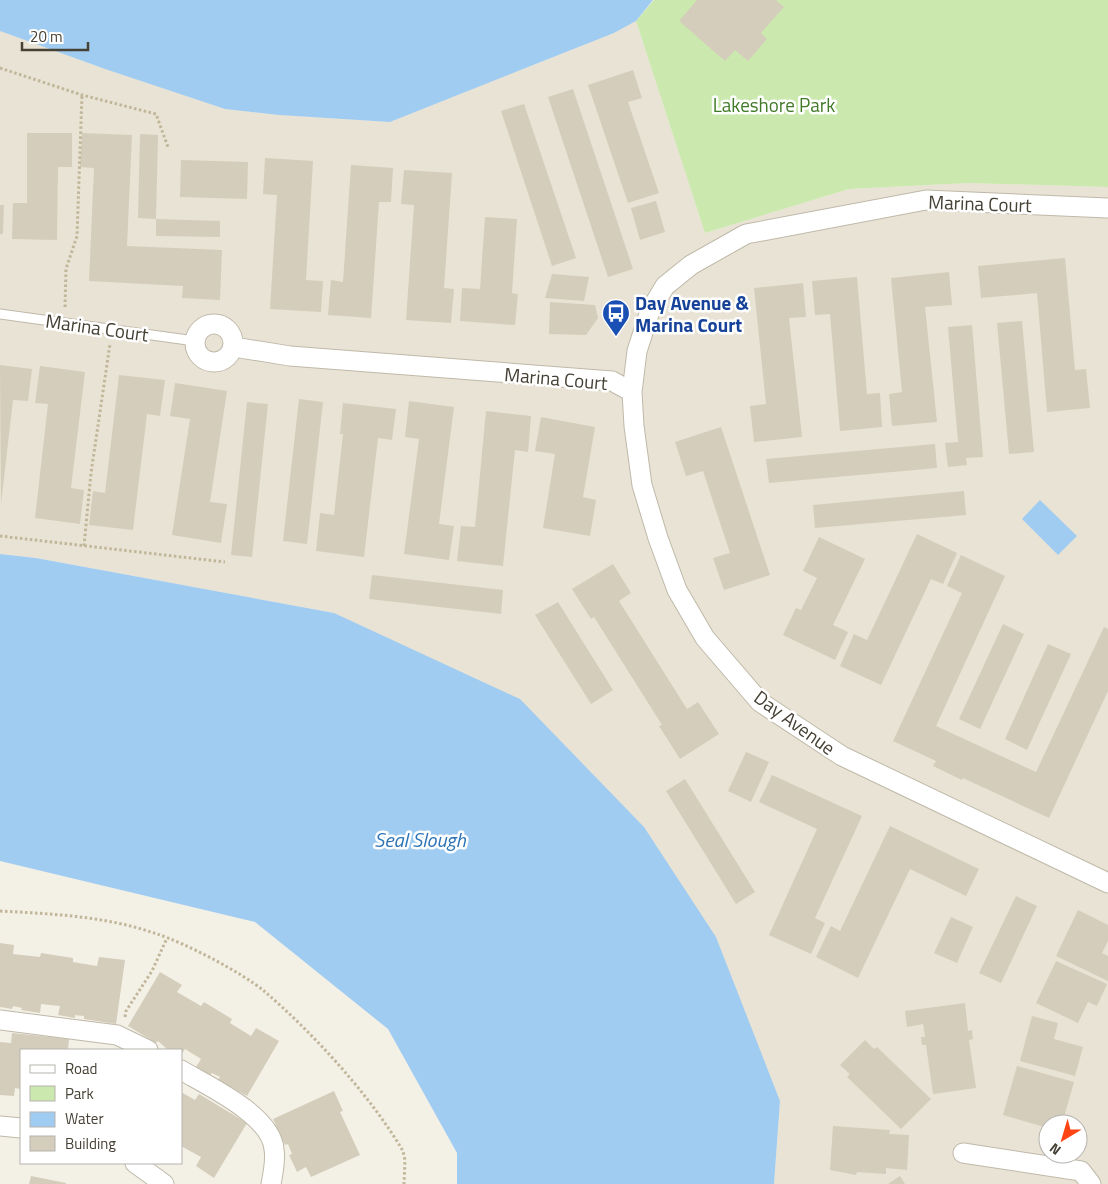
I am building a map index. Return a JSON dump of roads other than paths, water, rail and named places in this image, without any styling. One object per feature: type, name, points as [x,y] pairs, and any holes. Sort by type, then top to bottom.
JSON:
[{"type":"street","name":"Marina Court","points":[[234,348],[290,356],[612,381],[632,392],[637,351],[650,311],[665,286],[691,265],[746,234],[926,200],[1108,208]]},
{"type":"street","points":[[218,324],[227,328],[233,337],[234,348],[228,358],[217,363],[205,361],[197,352],[195,341],[199,331],[207,325],[218,324]]},
{"type":"street","name":"Day Avenue","points":[[632,392],[634,426],[642,484],[658,538],[677,590],[705,638],[760,702],[842,756],[1108,883]]},
{"type":"street","points":[[0,1020],[83,1029],[121,1036],[146,1049]]},
{"type":"street","points":[[182,1071],[250,1112],[260,1121],[274,1147],[271,1184]]},
{"type":"street","points":[[0,1126],[20,1128]]},
{"type":"street","points":[[962,1153],[1081,1171],[1091,1184]]},
{"type":"street","points":[[136,1164],[164,1184]]},
{"type":"lane","name":"Marina Court","points":[[0,314],[195,341]]},
{"type":"water","points":[[0,0],[653,0],[636,21],[614,33],[390,122],[279,115],[225,109],[105,69],[0,31]]},
{"type":"water","points":[[1040,500],[1077,536],[1058,555],[1022,519]]},
{"type":"water","name":"Seal Slough","points":[[0,554],[36,558],[334,613],[520,699],[644,827],[716,937],[780,1101],[774,1184],[457,1184],[457,1153],[388,1029],[255,922],[0,861]]},
{"type":"place","name":"Day Avenue & Marina Court","points":[[616,337]]},
{"type":"park label","name":"Lakeshore Park","points":[[774,104]]}]
